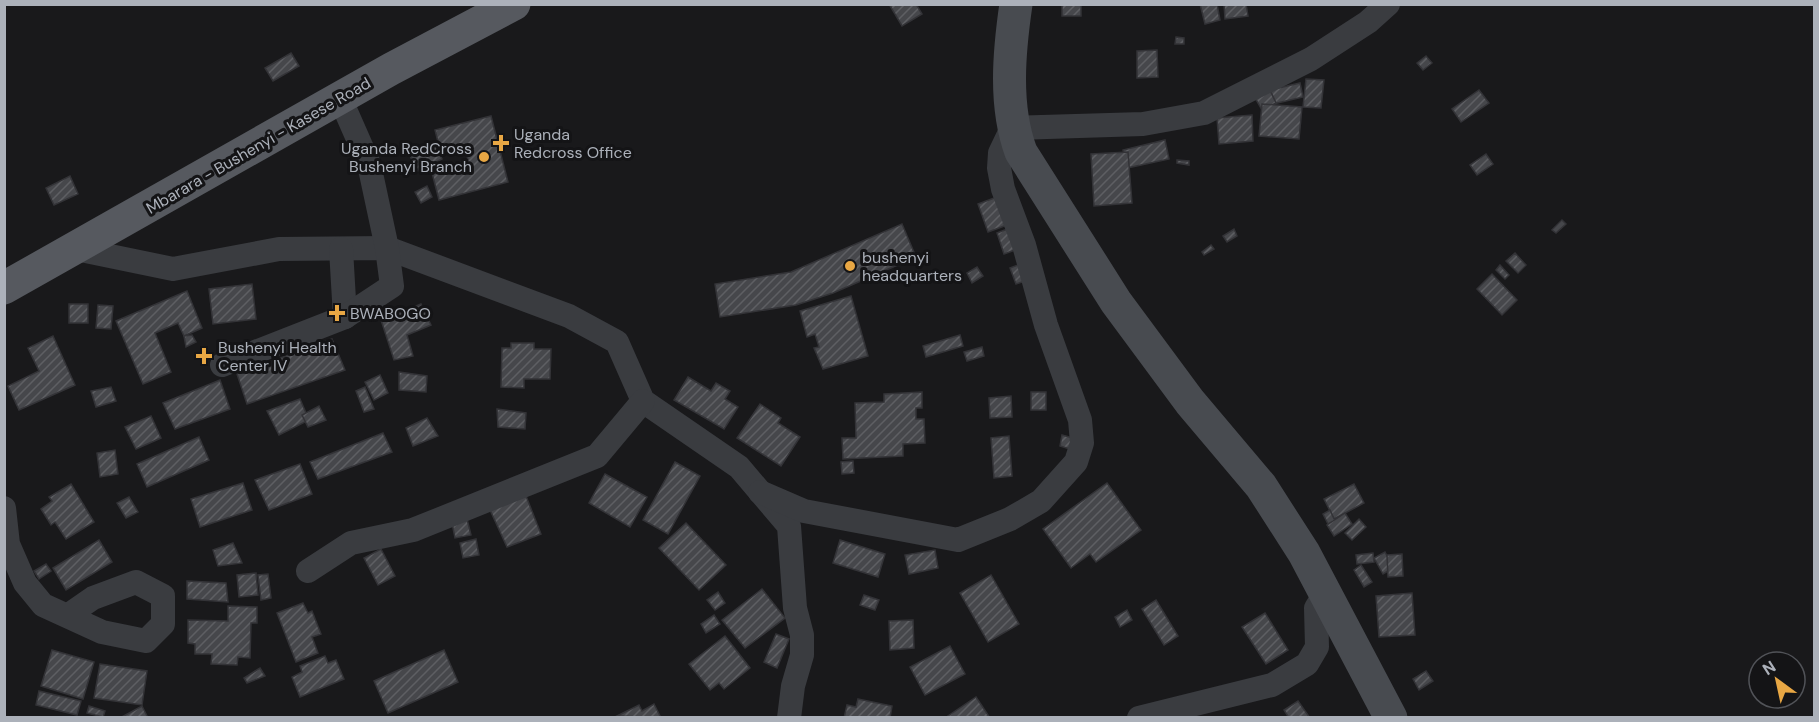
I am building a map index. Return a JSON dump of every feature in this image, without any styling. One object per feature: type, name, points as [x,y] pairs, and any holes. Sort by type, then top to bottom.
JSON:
[{"type":"main road","name":"Mbarara - Bushenyi - Kasese Road","points":[[6,279],[76,249],[340,99],[514,4]]},
{"type":"main road","points":[[1016,4],[1009,84],[1012,128],[1031,172],[1116,302],[1190,402],[1261,486],[1305,552],[1391,717]]},
{"type":"street","points":[[760,492],[804,511],[958,540],[1010,519],[1041,501],[1076,462],[1082,443],[1080,420],[1046,325],[1024,245],[1003,189],[999,168],[1000,153],[1012,128],[1143,124],[1204,113],[1311,59],[1368,22],[1388,4]]},
{"type":"street","points":[[222,365],[345,317],[392,286],[387,248],[369,164],[340,99]]},
{"type":"street","points":[[76,249],[173,269],[279,249],[387,248],[569,316],[617,342],[643,401],[739,467],[789,526],[795,608],[802,635],[802,654],[793,686],[789,717]]},
{"type":"street","points":[[341,249],[345,317]]},
{"type":"street","points":[[308,571],[351,543],[412,530],[597,456],[643,401]]},
{"type":"street","points":[[4,508],[8,544],[25,583],[43,605],[67,616]]},
{"type":"street","points":[[1139,717],[1272,685],[1307,663],[1317,647],[1316,608],[1326,592]]},
{"type":"building","points":[[889,4],[916,4],[922,14],[902,26]]},
{"type":"building","points":[[1062,4],[1081,4],[1081,16],[1062,16]]},
{"type":"building","points":[[1200,4],[1217,4],[1220,20],[1205,24]]},
{"type":"building","points":[[1224,4],[1246,4],[1248,16],[1225,19]]},
{"type":"building","points":[[1176,37],[1184,38],[1184,44],[1175,44]]},
{"type":"building","points":[[1157,50],[1158,77],[1137,78],[1137,51]]},
{"type":"building","points":[[291,53],[299,66],[273,81],[265,68]]},
{"type":"building","points":[[1426,56],[1432,63],[1423,70],[1417,63]]},
{"type":"building","points":[[1306,79],[1324,80],[1321,108],[1303,107]]},
{"type":"building","points":[[1300,83],[1303,97],[1273,104],[1270,90]]},
{"type":"building","points":[[1269,88],[1276,103],[1262,110],[1254,96]]},
{"type":"building","points":[[1479,90],[1489,103],[1461,122],[1452,109]]},
{"type":"building","points":[[1262,104],[1302,107],[1299,139],[1259,136]]},
{"type":"building","points":[[1252,115],[1253,141],[1219,144],[1217,118]]},
{"type":"building","name":"Uganda RedCross Bushenyi Branch","points":[[491,116],[508,182],[439,200],[431,169],[468,160],[465,147],[441,154],[435,130]]},
{"type":"building","points":[[1165,140],[1169,159],[1127,168],[1123,150]]},
{"type":"building","points":[[434,143],[442,159],[418,171],[409,154]]},
{"type":"building","points":[[1128,152],[1132,203],[1094,206],[1091,154]]},
{"type":"building","points":[[1486,154],[1493,164],[1477,175],[1470,165]]},
{"type":"building","points":[[1177,160],[1189,161],[1189,165],[1177,163]]},
{"type":"building","points":[[70,176],[78,194],[54,205],[46,188]]},
{"type":"building","points":[[427,186],[432,197],[421,203],[415,192]]},
{"type":"building","points":[[997,197],[1007,225],[988,232],[978,204]]},
{"type":"building","points":[[1562,220],[1566,224],[1556,233],[1552,230]]},
{"type":"building","name":"bushenyi headquarters","points":[[902,224],[916,257],[833,293],[796,305],[720,317],[715,284],[791,272]]},
{"type":"building","points":[[1010,228],[1018,249],[1004,254],[997,233]]},
{"type":"building","points":[[1234,229],[1237,236],[1227,242],[1223,236]]},
{"type":"building","points":[[1211,245],[1214,249],[1204,255],[1202,252]]},
{"type":"building","points":[[1515,253],[1526,265],[1518,273],[1506,261]]},
{"type":"building","points":[[1018,265],[1025,281],[1016,284],[1010,268]]},
{"type":"building","points":[[1500,265],[1509,275],[1505,279],[1496,270]]},
{"type":"building","points":[[977,267],[983,276],[972,283],[967,273]]},
{"type":"building","points":[[1492,274],[1517,300],[1502,315],[1477,289]]},
{"type":"building","points":[[252,284],[256,319],[213,324],[209,289]]},
{"type":"building","points":[[187,291],[202,328],[184,336],[178,323],[155,333],[171,372],[143,384],[116,321]]},
{"type":"building","points":[[851,296],[868,356],[823,369],[814,348],[819,347],[815,334],[807,337],[800,311]]},
{"type":"building","points":[[69,304],[88,304],[88,323],[69,323]]},
{"type":"building","points":[[421,304],[431,325],[407,335],[413,356],[394,360],[381,320]]},
{"type":"building","points":[[98,305],[113,306],[111,329],[96,328]]},
{"type":"building","points":[[192,335],[196,342],[186,347],[184,336]]},
{"type":"building","points":[[960,335],[963,346],[926,357],[923,346]]},
{"type":"building","points":[[53,336],[75,385],[19,410],[8,386],[39,371],[28,348]]},
{"type":"building","points":[[332,339],[345,370],[247,404],[237,374]]},
{"type":"building","points":[[511,343],[534,343],[534,349],[551,349],[550,379],[524,379],[524,388],[501,387],[502,348],[511,348]]},
{"type":"building","points":[[982,347],[984,356],[967,361],[964,352]]},
{"type":"building","points":[[399,372],[427,376],[426,392],[399,390]]},
{"type":"building","points":[[380,375],[388,393],[374,400],[365,382]]},
{"type":"building","points":[[688,377],[711,391],[716,383],[730,391],[725,399],[738,407],[724,429],[674,400]]},
{"type":"building","points":[[220,380],[230,409],[175,429],[163,403]]},
{"type":"building","points":[[111,387],[116,401],[96,407],[91,391]]},
{"type":"building","points":[[365,387],[374,409],[364,412],[356,391]]},
{"type":"building","points":[[922,392],[922,408],[916,408],[916,419],[924,419],[925,443],[903,444],[903,456],[843,459],[842,438],[856,438],[855,403],[884,402],[884,394]]},
{"type":"building","points":[[1031,392],[1046,392],[1046,410],[1031,410]]},
{"type":"building","points":[[1011,396],[1012,417],[990,418],[989,398]]},
{"type":"building","points":[[300,399],[309,420],[279,435],[267,411]]},
{"type":"building","points":[[760,404],[781,418],[778,423],[800,437],[781,466],[737,438]]},
{"type":"building","points":[[319,406],[326,420],[308,427],[302,415]]},
{"type":"building","points":[[497,409],[526,413],[525,429],[498,427]]},
{"type":"building","points":[[151,416],[161,438],[136,449],[125,427]]},
{"type":"building","points":[[427,418],[438,436],[413,446],[406,428]]},
{"type":"building","points":[[383,433],[392,452],[318,479],[310,462]]},
{"type":"building","points":[[1062,435],[1073,438],[1070,449],[1060,446]]},
{"type":"building","points":[[1009,436],[1012,476],[994,478],[991,438]]},
{"type":"building","points":[[199,437],[209,460],[147,487],[137,464]]},
{"type":"building","points":[[115,450],[118,474],[100,477],[97,453]]},
{"type":"building","points":[[853,461],[854,473],[842,474],[841,462]]},
{"type":"building","points":[[675,462],[700,476],[668,534],[643,520]]},
{"type":"building","points":[[300,464],[312,494],[269,510],[255,480]]},
{"type":"building","points":[[605,474],[647,497],[630,527],[589,503]]},
{"type":"building","points":[[243,483],[252,510],[200,527],[191,499]]},
{"type":"building","points":[[1107,483],[1141,530],[1096,562],[1090,554],[1071,568],[1043,529]]},
{"type":"building","points":[[71,484],[94,522],[66,539],[55,522],[51,525],[41,509],[52,501],[49,497]]},
{"type":"building","points":[[1354,484],[1364,503],[1334,519],[1324,499]]},
{"type":"building","points":[[526,496],[541,534],[507,547],[490,510]]},
{"type":"building","points":[[129,497],[138,512],[126,518],[117,503]]},
{"type":"building","points":[[1330,510],[1335,521],[1328,524],[1323,514]]},
{"type":"building","points":[[1345,513],[1352,524],[1334,536],[1327,525]]},
{"type":"building","points":[[467,519],[471,535],[455,538],[452,523]]},
{"type":"building","points":[[1359,519],[1366,527],[1352,540],[1345,533]]},
{"type":"building","points":[[686,523],[726,565],[699,590],[659,548]]},
{"type":"building","points":[[476,539],[479,555],[463,558],[460,543]]},
{"type":"building","points":[[99,540],[112,562],[66,590],[53,568]]},
{"type":"building","points":[[840,540],[885,554],[878,577],[833,563]]},
{"type":"building","points":[[233,543],[242,563],[218,566],[213,550]]},
{"type":"building","points":[[381,549],[395,576],[378,585],[364,558]]},
{"type":"building","points":[[935,550],[938,568],[909,574],[905,555]]},
{"type":"building","points":[[1385,552],[1393,568],[1383,574],[1374,558]]},
{"type":"building","points":[[1373,553],[1374,562],[1357,564],[1356,555]]},
{"type":"building","points":[[1402,554],[1403,576],[1388,577],[1387,555]]},
{"type":"building","points":[[46,564],[51,571],[39,579],[34,571]]},
{"type":"building","points":[[1361,565],[1372,582],[1364,587],[1354,570]]},
{"type":"building","points":[[256,573],[258,595],[239,597],[237,575]]},
{"type":"building","points":[[268,574],[271,598],[261,600],[258,575]]},
{"type":"building","points":[[991,575],[1019,624],[988,642],[960,593]]},
{"type":"building","points":[[187,581],[226,583],[228,602],[187,599]]},
{"type":"building","points":[[762,589],[785,618],[745,648],[722,620]]},
{"type":"building","points":[[718,592],[725,603],[715,610],[707,600]]},
{"type":"building","points":[[1412,593],[1415,635],[1379,637],[1376,596]]},
{"type":"building","points":[[864,595],[879,600],[875,610],[860,605]]},
{"type":"building","points":[[1156,600],[1178,636],[1164,645],[1142,609]]},
{"type":"building","points":[[303,603],[308,613],[312,611],[321,634],[312,637],[318,653],[296,662],[277,613]]},
{"type":"building","points":[[228,606],[257,607],[257,623],[251,623],[250,658],[238,657],[237,665],[211,664],[212,654],[195,654],[195,644],[188,643],[188,620],[228,621]]},
{"type":"building","points":[[1127,610],[1132,620],[1120,627],[1115,617]]},
{"type":"building","points":[[1265,613],[1288,650],[1266,664],[1242,627]]},
{"type":"building","points":[[714,615],[720,624],[706,633],[701,624]]},
{"type":"building","points":[[913,620],[914,648],[890,650],[889,621]]},
{"type":"building","points":[[776,634],[789,639],[777,668],[764,662]]},
{"type":"building","points":[[725,636],[750,668],[724,689],[719,683],[710,690],[689,664]]},
{"type":"building","points":[[950,646],[965,674],[925,695],[910,667]]},
{"type":"building","points":[[52,650],[94,662],[83,699],[41,686]]},
{"type":"building","points":[[444,650],[458,682],[388,713],[374,681]]},
{"type":"building","points":[[325,656],[328,663],[336,660],[344,679],[300,697],[292,677],[302,672],[300,666]]},
{"type":"building","points":[[100,664],[147,671],[142,705],[94,698]]},
{"type":"building","points":[[260,668],[265,676],[247,683],[244,678]]},
{"type":"building","points":[[1426,671],[1433,681],[1419,690],[1413,679]]},
{"type":"building","points":[[39,691],[81,701],[77,715],[36,705]]},
{"type":"building","points":[[976,697],[990,718],[945,718]]},
{"type":"building","points":[[858,699],[892,706],[890,718],[844,718],[847,705],[856,707]]},
{"type":"building","points":[[1298,701],[1310,718],[1289,718],[1284,710]]},
{"type":"building","points":[[654,704],[661,718],[617,716],[639,705],[642,711]]},
{"type":"building","points":[[89,706],[105,711],[103,717],[87,713]]},
{"type":"building","points":[[142,706],[148,718],[120,718]]},
{"type":"place","name":"Uganda Redcross Office","points":[[501,143]]},
{"type":"place","name":"Uganda RedCross Bushenyi Branch","points":[[484,157]]},
{"type":"place","name":"bushenyi headquarters","points":[[850,266]]},
{"type":"place","name":"BWABOGO","points":[[337,313]]},
{"type":"place","name":"Bushenyi Health Center IV","points":[[204,356]]}]
